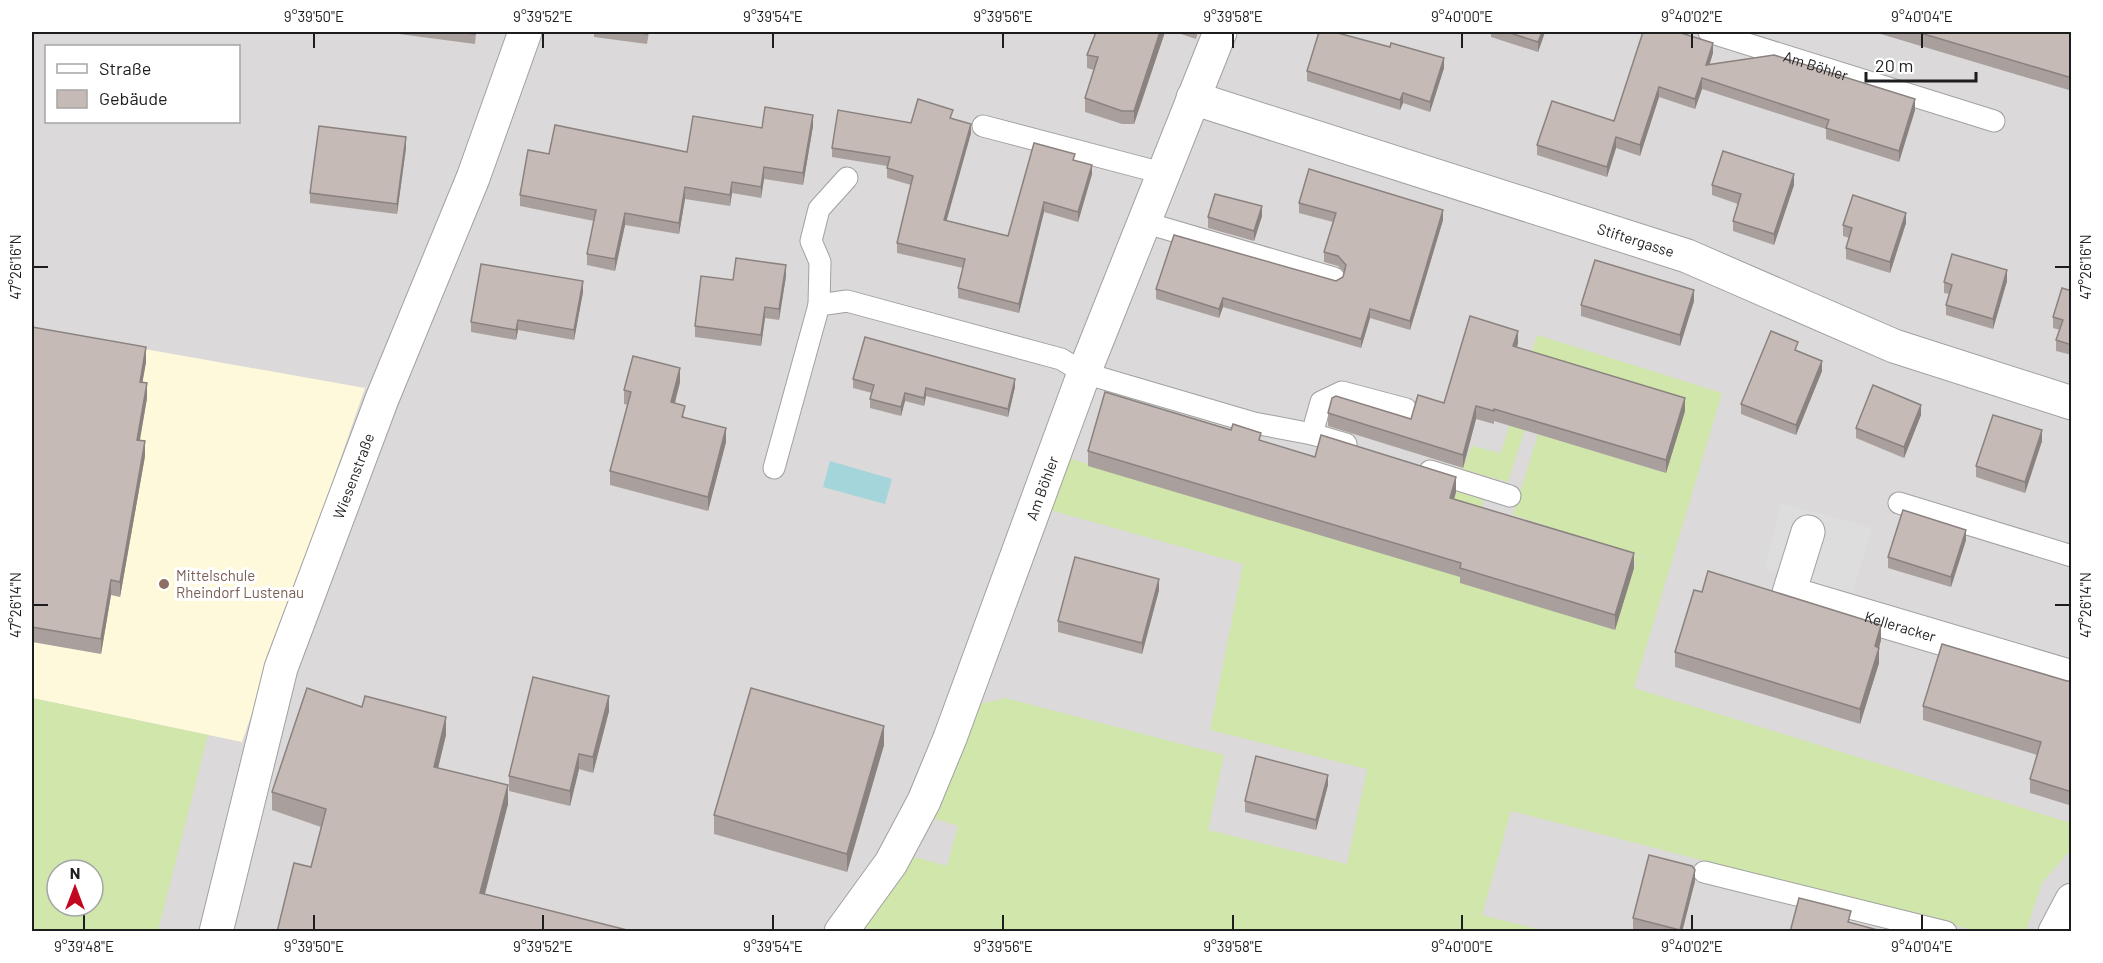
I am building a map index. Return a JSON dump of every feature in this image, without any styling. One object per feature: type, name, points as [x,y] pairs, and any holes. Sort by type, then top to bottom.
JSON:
[{"type":"street","name":"Wiesenstraße","points":[[216,932],[281,668],[382,399],[473,178],[525,32]]},
{"type":"street","name":"Am Böhler","points":[[841,932],[891,863],[924,801],[950,738],[1084,373],[1220,32]]},
{"type":"street","name":"Stiftergasse","points":[[1193,98],[1687,256],[1894,346],[2072,403]]},
{"type":"street","name":"Kelleracker","points":[[1808,532],[1789,593],[2072,677]]},
{"type":"street","points":[[2055,932],[2072,900]]},
{"type":"lane","name":"Am Böhler","points":[[1709,32],[1994,121]]},
{"type":"lane","points":[[983,126],[1162,173]]},
{"type":"lane","points":[[774,468],[819,305],[820,262],[811,241],[819,209],[847,178]]},
{"type":"lane","points":[[1143,222],[1334,278]]},
{"type":"lane","points":[[819,305],[847,301],[1061,359],[1084,373],[1254,423],[1312,434],[1366,451]]},
{"type":"lane","points":[[1312,434],[1321,402],[1342,392],[1406,409]]},
{"type":"lane","points":[[1410,465],[1510,496]]},
{"type":"lane","points":[[1899,503],[2072,556]]},
{"type":"lane","points":[[1704,872],[1946,932]]},
{"type":"shaded area","points":[[32,32],[2071,32],[2071,931],[32,931]]},
{"type":"shaded area","name":"Mittelschule Rheindorf Lustenau","points":[[32,329],[365,388],[242,742],[32,698]]},
{"type":"shaded area","points":[[1781,503],[1872,528],[1853,593],[1764,569]]},
{"type":"green space","points":[[1537,335],[1722,393],[1634,688],[2071,823],[2071,849],[2042,883],[2026,931],[1977,931],[1511,811],[1482,915],[1546,931],[883,932],[863,927],[915,857],[947,866],[958,826],[930,817],[954,774],[980,704],[1005,698],[1224,755],[1208,830],[1347,864],[1367,769],[1210,730],[1243,564],[1050,510],[1069,458],[1241,512],[1448,504],[1457,492],[1484,499],[1478,521],[1615,630],[1636,562],[1610,554],[1614,550],[1654,560],[1513,515],[1538,434],[1666,473],[1545,367],[1508,482],[1462,469],[1472,446],[1501,453]]},
{"type":"green space","points":[[32,698],[208,735],[158,931],[32,931]]},
{"type":"water","points":[[830,461],[892,479],[885,504],[823,487]]},
{"type":"building","points":[[1096,32],[1160,32],[1134,111],[1122,111],[1085,98],[1098,57],[1087,55]]},
{"type":"building","points":[[1319,32],[1334,32],[1390,47],[1391,43],[1444,58],[1430,102],[1403,93],[1400,100],[1307,71]]},
{"type":"building","points":[[1507,32],[1542,32],[1538,42]]},
{"type":"building","points":[[1643,32],[1678,32],[1713,43],[1706,65],[1774,55],[1915,99],[1899,151],[1826,128],[1829,120],[1702,78],[1695,99],[1659,87],[1640,145],[1616,137],[1607,167],[1537,145],[1552,101],[1614,121]]},
{"type":"building","points":[[1917,32],[2072,32],[2072,78]]},
{"type":"building","points":[[918,99],[953,110],[950,118],[971,124],[944,220],[1008,236],[1034,143],[1075,154],[1073,160],[1092,165],[1078,212],[1044,202],[1019,304],[958,288],[965,259],[897,243],[913,176],[887,168],[890,157],[832,148],[838,110],[911,123]]},
{"type":"building","points":[[765,107],[813,115],[803,173],[764,167],[761,187],[732,182],[730,195],[685,187],[679,223],[625,213],[615,259],[587,254],[596,210],[520,195],[528,150],[549,154],[555,125],[687,152],[693,116],[762,128]]},
{"type":"building","points":[[319,126],[406,137],[397,204],[310,193]]},
{"type":"building","points":[[1723,151],[1794,174],[1774,234],[1733,221],[1741,194],[1712,185]]},
{"type":"building","points":[[1309,169],[1443,210],[1410,321],[1370,309],[1361,339],[1223,298],[1219,309],[1156,289],[1174,235],[1336,281],[1343,277],[1346,265],[1338,256],[1324,252],[1336,213],[1299,203]]},
{"type":"building","points":[[1215,194],[1262,206],[1254,231],[1208,217]]},
{"type":"building","points":[[1853,195],[1906,213],[1890,262],[1846,248],[1852,228],[1843,225]]},
{"type":"building","points":[[1952,254],[2007,270],[1993,319],[1946,305],[1952,285],[1944,282]]},
{"type":"building","points":[[736,258],[786,265],[779,309],[765,307],[761,335],[695,326],[701,276],[733,280]]},
{"type":"building","points":[[1595,260],[1694,290],[1680,335],[1581,305]]},
{"type":"building","points":[[481,264],[583,281],[574,330],[518,320],[516,330],[471,322]]},
{"type":"building","points":[[2062,288],[2072,291],[2072,345],[2056,340],[2063,320],[2053,317]]},
{"type":"building","points":[[1470,316],[1518,331],[1513,346],[1685,398],[1666,460],[1494,409],[1494,411],[1476,406],[1463,455],[1328,413],[1332,398],[1336,396],[1411,419],[1418,395],[1444,403]]},
{"type":"building","points":[[32,327],[146,347],[140,382],[147,383],[137,440],[145,441],[120,582],[111,580],[101,639],[32,627]]},
{"type":"building","points":[[1771,331],[1798,342],[1795,350],[1822,361],[1796,425],[1741,404]]},
{"type":"building","points":[[865,337],[1015,379],[1008,409],[926,388],[924,398],[905,393],[901,407],[870,399],[874,385],[853,379]]},
{"type":"building","points":[[633,356],[680,368],[671,402],[685,406],[682,417],[726,428],[708,497],[610,471],[631,392],[624,390]]},
{"type":"building","points":[[1873,385],[1921,405],[1904,447],[1856,428]]},
{"type":"building","points":[[1105,392],[1231,430],[1233,424],[1261,433],[1259,440],[1315,457],[1321,435],[1456,477],[1450,498],[1634,553],[1615,615],[1460,568],[1461,563],[1088,451]]},
{"type":"building","points":[[1993,415],[2042,430],[2025,482],[1976,466]]},
{"type":"building","points":[[1903,510],[1966,530],[1951,577],[1888,557]]},
{"type":"building","points":[[1075,557],[1159,579],[1142,643],[1058,621]]},
{"type":"building","points":[[1708,571],[1881,625],[1875,646],[1879,648],[1860,709],[1675,652],[1694,590],[1702,592]]},
{"type":"building","points":[[1942,644],[2072,681],[2072,792],[2030,779],[2041,742],[1923,706]]},
{"type":"building","points":[[533,677],[609,696],[593,757],[579,754],[570,791],[509,776]]},
{"type":"building","points":[[307,688],[362,707],[365,696],[446,717],[434,767],[508,785],[480,893],[635,932],[277,932],[294,863],[311,867],[326,809],[272,792]]},
{"type":"building","points":[[751,688],[884,726],[847,854],[714,815]]},
{"type":"building","points":[[1256,756],[1328,775],[1316,820],[1245,801]]},
{"type":"building","points":[[1649,855],[1692,866],[1695,870],[1680,930],[1633,918]]},
{"type":"building","points":[[1799,898],[1851,911],[1848,922],[1885,932],[1790,932]]},
{"type":"place","name":"Mittelschule Rheindorf Lustenau","points":[[164,584]]}]
